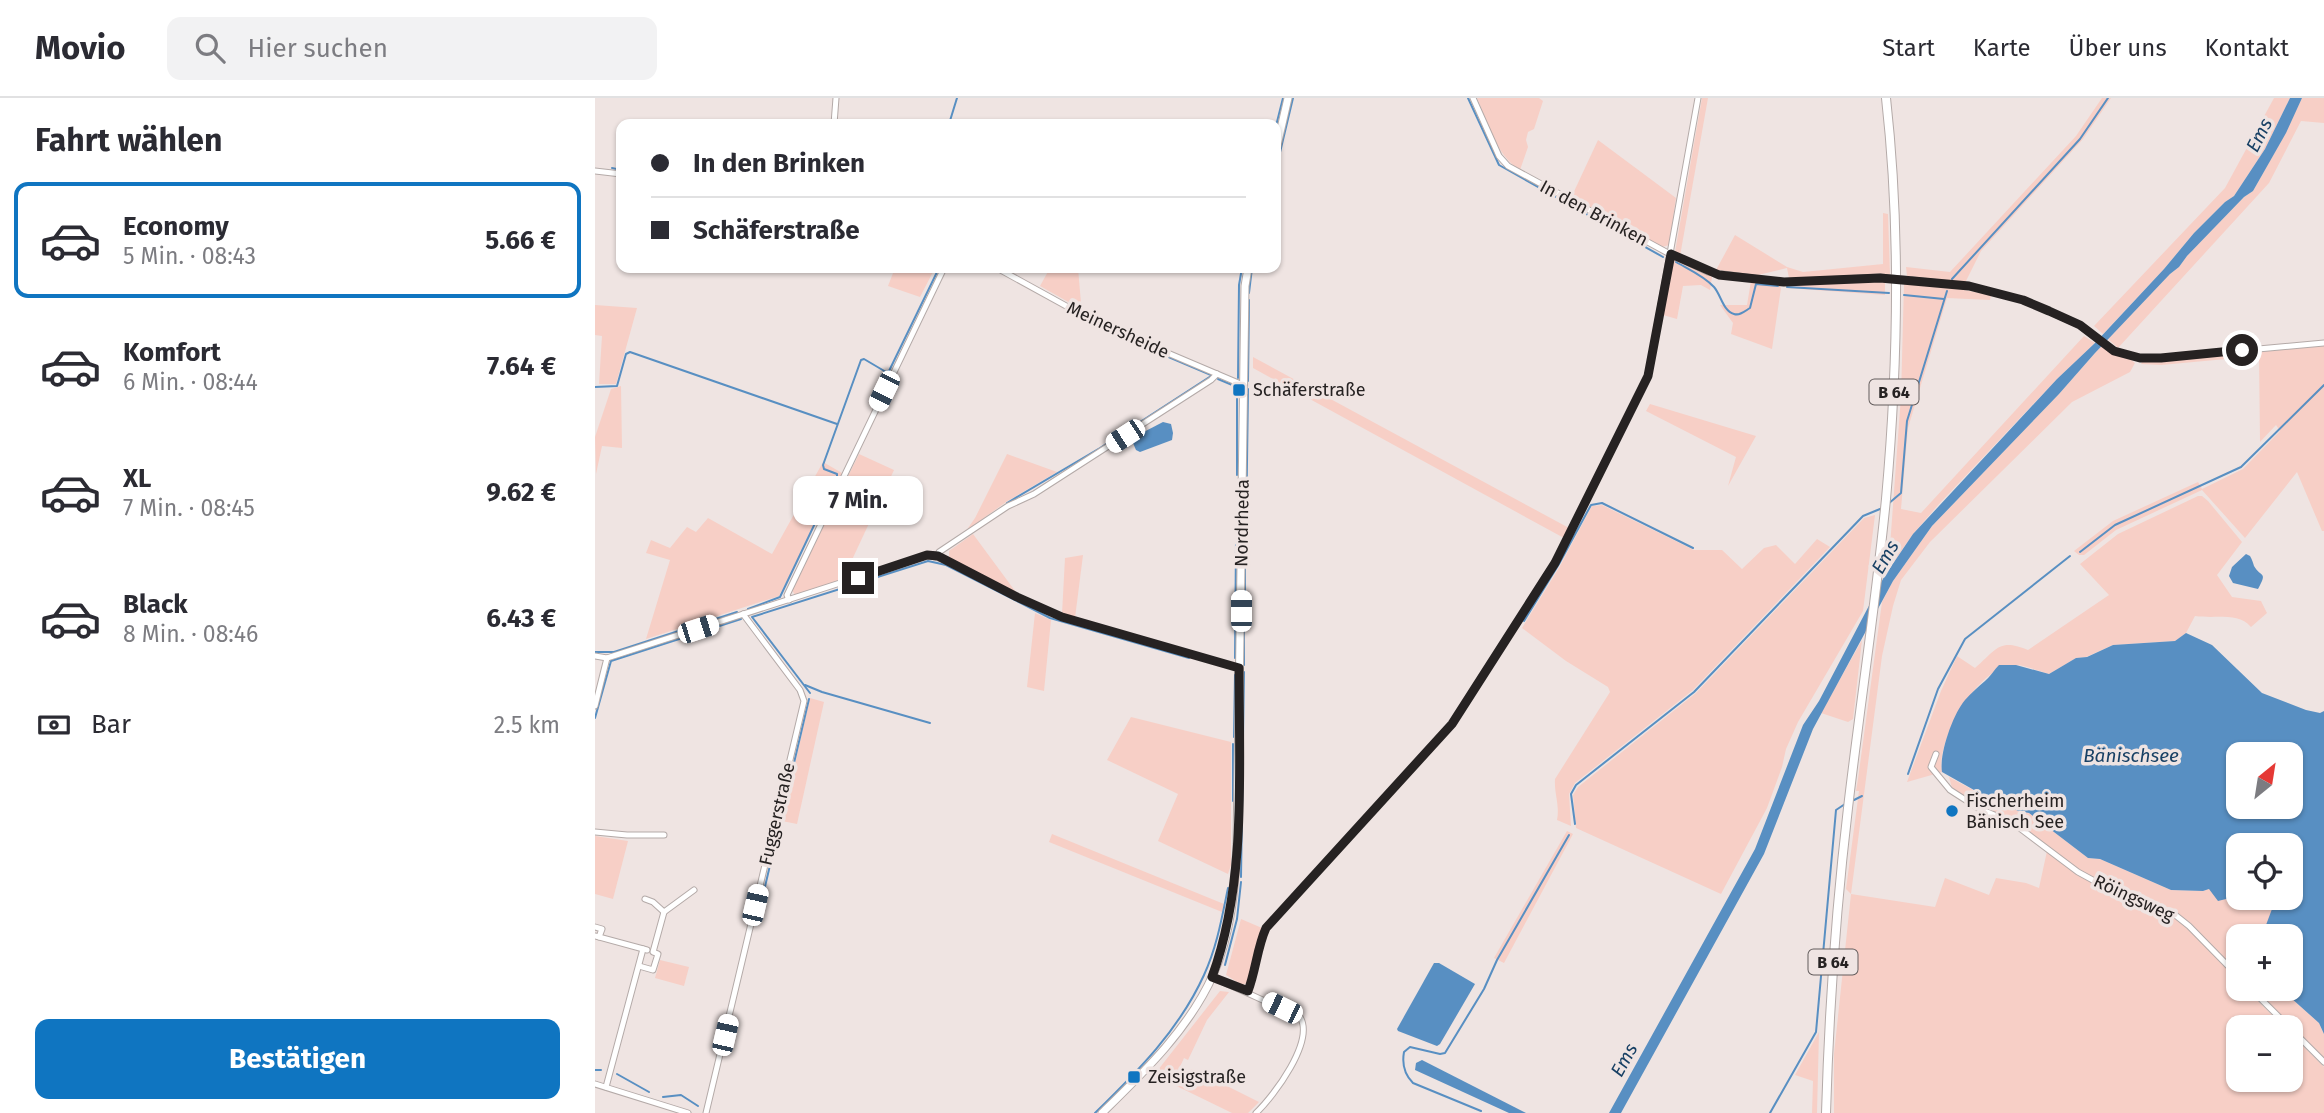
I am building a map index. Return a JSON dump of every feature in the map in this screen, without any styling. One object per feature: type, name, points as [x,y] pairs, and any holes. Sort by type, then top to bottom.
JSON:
[{"type":"main road","points":[[1281,128],[1288,98]]},
{"type":"main road","name":"B 64","points":[[1826,1113],[1834,950],[1848,811],[1881,546],[1894,395],[1894,193],[1886,98]]},
{"type":"main road","name":"Nordrheda","points":[[1102,1113],[1165,1047],[1189,1016],[1212,977],[1229,924],[1236,879],[1243,385],[1247,273]]},
{"type":"street","points":[[834,119],[836,98]]},
{"type":"street","name":"In den Brinken","points":[[1473,98],[1499,156],[1508,166],[1671,254],[1719,275],[1784,282],[1880,278],[1969,286],[2023,300],[2077,324],[2107,346],[2140,358],[2324,342]]},
{"type":"street","points":[[1248,991],[1266,928],[1452,724],[1555,563],[1648,376],[1698,98]]},
{"type":"street","points":[[595,171],[616,173]]},
{"type":"street","points":[[789,600],[787,595],[942,273]]},
{"type":"street","name":"Meinersheide","points":[[1006,273],[1097,323],[1243,385]]},
{"type":"street","points":[[938,556],[1008,506],[1045,487],[1203,386],[1217,374]]},
{"type":"street","points":[[595,656],[607,658],[927,555],[938,556],[1062,617],[1239,668]]},
{"type":"street","name":"Fuggerstraße","points":[[706,1113],[804,701],[800,690],[743,614]]},
{"type":"street","points":[[595,706],[607,658]]},
{"type":"street","name":"Röingsweg","points":[[1936,754],[1931,767],[1950,790],[1978,808],[2013,823],[2078,872],[2111,890],[2174,915],[2189,926],[2226,964]]},
{"type":"street","points":[[595,832],[664,835]]},
{"type":"street","points":[[653,952],[664,912],[694,890]]},
{"type":"street","points":[[645,899],[664,912]]},
{"type":"street","points":[[595,927],[602,929],[597,937],[658,954],[653,970],[639,966]]},
{"type":"street","points":[[606,1087],[643,949]]},
{"type":"street","points":[[1212,977],[1248,991],[1300,1017],[1305,1028],[1304,1037],[1280,1086],[1256,1113]]},
{"type":"street","points":[[2263,1001],[2277,1015]]},
{"type":"street","points":[[2303,1041],[2324,1062]]},
{"type":"street","points":[[595,1084],[688,1113]]},
{"type":"shaded area","points":[[1477,98],[1539,98],[1543,101],[1534,129],[1528,132],[1528,147],[1520,170],[1499,147]]},
{"type":"shaded area","points":[[1702,98],[1708,98],[1680,256],[1675,252]]},
{"type":"shaded area","points":[[2102,98],[2111,98],[2083,139],[1981,251],[1965,283],[1907,276],[1906,267],[1950,272],[2076,136]]},
{"type":"shaded area","points":[[2274,98],[2290,98],[2265,149],[2234,196],[2194,233],[2103,334],[2094,326],[2225,188]]},
{"type":"shaded area","points":[[2302,98],[2324,98],[2324,123],[2301,121],[2269,183],[2118,348],[2108,339],[2244,197],[2253,191]]},
{"type":"shaded area","points":[[1598,140],[1676,198],[1669,245],[1662,247],[1571,198]]},
{"type":"shaded area","points":[[1883,213],[1888,214],[1890,275],[1789,278],[1787,268],[1758,275],[1715,272],[1735,235],[1787,267],[1803,272],[1883,264]]},
{"type":"shaded area","points":[[1677,260],[1712,277],[1710,290],[1701,285],[1683,286],[1677,319],[1663,315],[1673,262]]},
{"type":"shaded area","points":[[893,273],[932,273],[920,297],[888,286]]},
{"type":"shaded area","points":[[1047,273],[1078,273],[1079,308],[1040,286]]},
{"type":"shaded area","points":[[1751,281],[1778,284],[1781,288],[1772,349],[1731,334],[1733,323],[1720,305],[1747,305]]},
{"type":"shaded area","points":[[1885,282],[1885,295],[1786,288],[1787,284]]},
{"type":"shaded area","points":[[1904,284],[1991,295],[1990,300],[1947,298],[1908,428],[1901,509],[1921,513],[2084,336],[2095,343],[2057,379],[1939,504],[1893,563],[1889,560],[1901,396]]},
{"type":"shaded area","points":[[595,305],[637,308],[616,384],[599,384],[602,336],[595,335]]},
{"type":"shaded area","points":[[2101,346],[2128,358],[2135,363],[2130,372],[2072,402],[1930,542],[1901,580],[1882,656],[1851,894],[1846,889],[1859,791],[1856,791],[1882,602],[1893,581],[1932,526],[2059,394]]},
{"type":"shaded area","points":[[2324,346],[2324,531],[2297,472],[2245,538],[2202,490],[2116,530],[2084,555],[2074,551],[2113,521],[2198,482],[2202,489],[2243,469],[2280,431],[2276,425],[2260,442],[2259,356],[2161,365],[2141,364],[2143,360],[2161,361]]},
{"type":"shaded area","points":[[1253,357],[1569,528],[1564,538],[1253,368]]},
{"type":"shaded area","points":[[621,386],[622,448],[602,446],[596,474],[595,437],[611,389]]},
{"type":"shaded area","points":[[1650,404],[1756,436],[1728,486],[1736,457],[1646,411]]},
{"type":"shaded area","points":[[859,454],[894,470],[843,579],[795,595],[792,590]]},
{"type":"shaded area","points":[[1007,454],[1057,472],[1006,502],[966,531],[975,518]]},
{"type":"shaded area","points":[[823,462],[842,473],[779,596],[646,639],[670,560],[646,553],[651,540],[670,548],[687,527],[696,532],[708,518],[772,554]]},
{"type":"shaded area","points":[[2198,496],[2208,501],[2242,542],[2217,575],[2232,597],[2261,601],[2267,613],[2251,627],[2240,619],[2195,616],[2186,633],[2175,641],[2113,645],[2086,657],[2076,658],[2049,674],[2017,665],[2003,667],[1975,689],[1963,705],[1946,741],[1942,772],[1907,782],[1957,656],[1975,668],[2004,645],[2028,650],[2109,595],[2080,564],[2118,534]]},
{"type":"shaded area","points":[[1602,505],[1694,550],[1722,550],[1742,569],[1764,548],[1776,545],[1795,564],[1817,539],[1830,547],[1693,690],[1575,783],[1569,794],[1571,826],[1557,820],[1555,779],[1610,692],[1608,687],[1566,661],[1522,628],[1560,566],[1592,506]]},
{"type":"shaded area","points":[[1875,515],[1863,611],[1798,722],[1786,749],[1767,808],[1721,894],[1576,828],[1573,795],[1578,787],[1696,693],[1864,518]]},
{"type":"shaded area","points":[[973,534],[1018,595],[949,557],[949,551]]},
{"type":"shaded area","points":[[1083,555],[1075,618],[1062,614],[1065,558]]},
{"type":"shaded area","points":[[1035,613],[1051,620],[1044,691],[1027,687]]},
{"type":"shaded area","points":[[1862,640],[1853,719],[1848,722],[1821,713]]},
{"type":"shaded area","points":[[810,698],[824,702],[797,824],[782,821]]},
{"type":"shaded area","points":[[1131,717],[1231,742],[1231,865],[1228,874],[1158,841],[1178,794],[1107,760]]},
{"type":"shaded area","points":[[1949,777],[1990,799],[2029,813],[2088,858],[2100,859],[2171,890],[2209,889],[2226,898],[2226,910],[2275,910],[2268,924],[2226,924],[2226,960],[2191,924],[2079,870],[2014,821],[1970,801],[1952,788]]},
{"type":"shaded area","points":[[1567,831],[1573,834],[1504,963],[1494,958]]},
{"type":"shaded area","points":[[1052,834],[1224,904],[1222,912],[1049,842]]},
{"type":"shaded area","points":[[595,836],[628,841],[613,899],[595,894]]},
{"type":"shaded area","points":[[2047,851],[2110,892],[2173,917],[2226,968],[2226,1001],[2258,1001],[2272,1015],[2226,1015],[2226,1092],[2303,1092],[2303,1046],[2324,1067],[2324,1113],[1834,1113],[1834,1054],[1851,894],[1935,907],[1945,878],[1989,895],[1996,878],[2039,888]]},
{"type":"shaded area","points":[[1241,919],[1262,928],[1252,974],[1248,983],[1242,985],[1226,975]]},
{"type":"shaded area","points":[[660,960],[689,967],[684,986],[655,978]]},
{"type":"shaded area","points":[[1220,991],[1229,992],[1207,1020],[1188,1060],[1184,1058],[1179,1069],[1185,1072],[1193,1069],[1259,1102],[1248,1113],[1232,1113],[1154,1075]]},
{"type":"shaded area","points":[[2266,1001],[2294,1001],[2319,1023],[2324,1034],[2324,1059],[2303,1038],[2303,1015],[2280,1015]]},
{"type":"shaded area","points":[[1819,1032],[1817,1113],[1812,1113],[1813,1081],[1795,1075]]},
{"type":"water","points":[[2290,98],[2302,98],[2286,133],[2253,191],[2187,256],[1932,526],[1893,581],[1813,729],[1764,854],[1621,1113],[1609,1113],[1755,849],[1803,725],[1819,701],[1884,577],[1913,534],[2057,379],[2095,343],[2194,233],[2234,196],[2265,149]]},
{"type":"water","points":[[1163,422],[1171,424],[1172,440],[1140,452],[1136,450],[1133,443],[1136,436]]},
{"type":"water","points":[[2246,554],[2263,577],[2258,589],[2233,583],[2229,576],[2232,567]]},
{"type":"water","name":"Bänischsee","points":[[2186,633],[2212,645],[2262,693],[2306,710],[2320,713],[2324,711],[2324,1034],[2319,1023],[2294,1001],[2303,1001],[2303,924],[2266,924],[2272,910],[2303,910],[2303,833],[2226,833],[2226,899],[2218,901],[2209,889],[2171,890],[2100,859],[2088,858],[2029,813],[1990,799],[1942,772],[1945,745],[1956,715],[1965,700],[1999,665],[2016,665],[2049,674],[2076,658],[2087,657],[2113,645],[2175,641]]},
{"type":"water","points":[[1434,963],[1439,963],[1475,984],[1437,1046],[1397,1029]]},
{"type":"water","points":[[1422,1060],[1526,1113],[1509,1113],[1415,1070],[1416,1063]]},
{"type":"waterway","points":[[951,119],[957,98]]},
{"type":"waterway","points":[[1278,119],[1283,98]]},
{"type":"waterway","points":[[1281,148],[1293,98]]},
{"type":"waterway","points":[[1468,98],[1499,165],[1663,257]]},
{"type":"waterway","points":[[1952,279],[2080,139],[2108,98]]},
{"type":"waterway","points":[[612,168],[616,169]]},
{"type":"waterway","points":[[1676,262],[1710,283],[1727,310],[1734,314],[1740,314],[1750,308],[1756,284],[1778,286]]},
{"type":"waterway","points":[[748,609],[780,597],[837,477],[837,474],[824,469],[823,465],[861,360],[889,371],[937,273]]},
{"type":"waterway","points":[[1238,378],[1241,273]]},
{"type":"waterway","points":[[1249,293],[1251,273]]},
{"type":"waterway","points":[[1787,287],[1889,293]]},
{"type":"waterway","points":[[1888,504],[1901,493],[1907,421],[1947,291]]},
{"type":"waterway","points":[[1904,295],[1944,299]]},
{"type":"waterway","points":[[1248,381],[1249,300]]},
{"type":"waterway","points":[[1100,328],[1211,375]]},
{"type":"waterway","points":[[595,387],[617,386],[626,354],[630,352],[837,424]]},
{"type":"waterway","points":[[1007,503],[1100,448],[1211,376]]},
{"type":"waterway","points":[[1218,379],[1237,387],[1237,475]]},
{"type":"waterway","points":[[2080,552],[2115,525],[2241,467],[2324,385]]},
{"type":"waterway","points":[[1246,536],[1248,389]]},
{"type":"waterway","points":[[1524,621],[1591,505],[1602,503],[1693,548]]},
{"type":"waterway","points":[[1575,824],[1571,794],[1576,785],[1694,692],[1863,516],[1880,509]]},
{"type":"waterway","points":[[1235,658],[1236,543]]},
{"type":"waterway","points":[[1245,543],[1245,607]]},
{"type":"waterway","points":[[1908,774],[1938,689],[1965,639],[2070,556]]},
{"type":"waterway","points":[[810,693],[752,617],[928,561],[946,565],[1050,618],[1189,658]]},
{"type":"waterway","points":[[595,652],[614,652],[737,612]]},
{"type":"waterway","points":[[1244,618],[1244,665]]},
{"type":"waterway","points":[[595,718],[611,661],[741,619]]},
{"type":"waterway","points":[[1243,738],[1244,672]]},
{"type":"waterway","points":[[1234,737],[1235,675]]},
{"type":"waterway","points":[[805,685],[930,723]]},
{"type":"waterway","points":[[756,925],[809,699]]},
{"type":"waterway","points":[[1233,744],[1233,801]]},
{"type":"waterway","points":[[1241,877],[1243,744]]},
{"type":"waterway","points":[[1854,800],[1862,796]]},
{"type":"waterway","points":[[1770,1113],[1816,1032],[1836,810],[1845,804]]},
{"type":"waterway","points":[[1481,1111],[1413,1083],[1404,1068],[1404,1052],[1410,1047],[1445,1053],[1484,989],[1497,960],[1569,835]]},
{"type":"waterway","points":[[1225,965],[1237,919],[1241,882]]},
{"type":"waterway","points":[[1095,1113],[1156,1049],[1194,995],[1219,932],[1228,888]]},
{"type":"waterway","points":[[595,1070],[601,1070]]},
{"type":"waterway","points":[[617,1074],[649,1092]]},
{"type":"waterway","points":[[663,1097],[681,1095],[698,1106]]},
{"type":"place","name":"Schäferstraße","points":[[1239,390]]},
{"type":"place","name":"Fischerheim Bänisch See","points":[[1952,811]]},
{"type":"place","name":"Zeisigstraße","points":[[1134,1077]]},
{"type":"route","points":[[858,578],[927,555],[938,556],[1062,617],[1239,668],[1236,879],[1229,924],[1212,977],[1248,991],[1266,928],[1452,724],[1555,563],[1648,376],[1671,254],[1719,275],[1784,282],[1856,277],[1969,286],[2023,300],[2080,325],[2114,351],[2140,358],[2242,350]]},
{"type":"water label","name":"Ems","points":[[2259,135]]},
{"type":"water label","name":"Ems","points":[[1885,557]]},
{"type":"water label","name":"Ems","points":[[1624,1060]]}]
